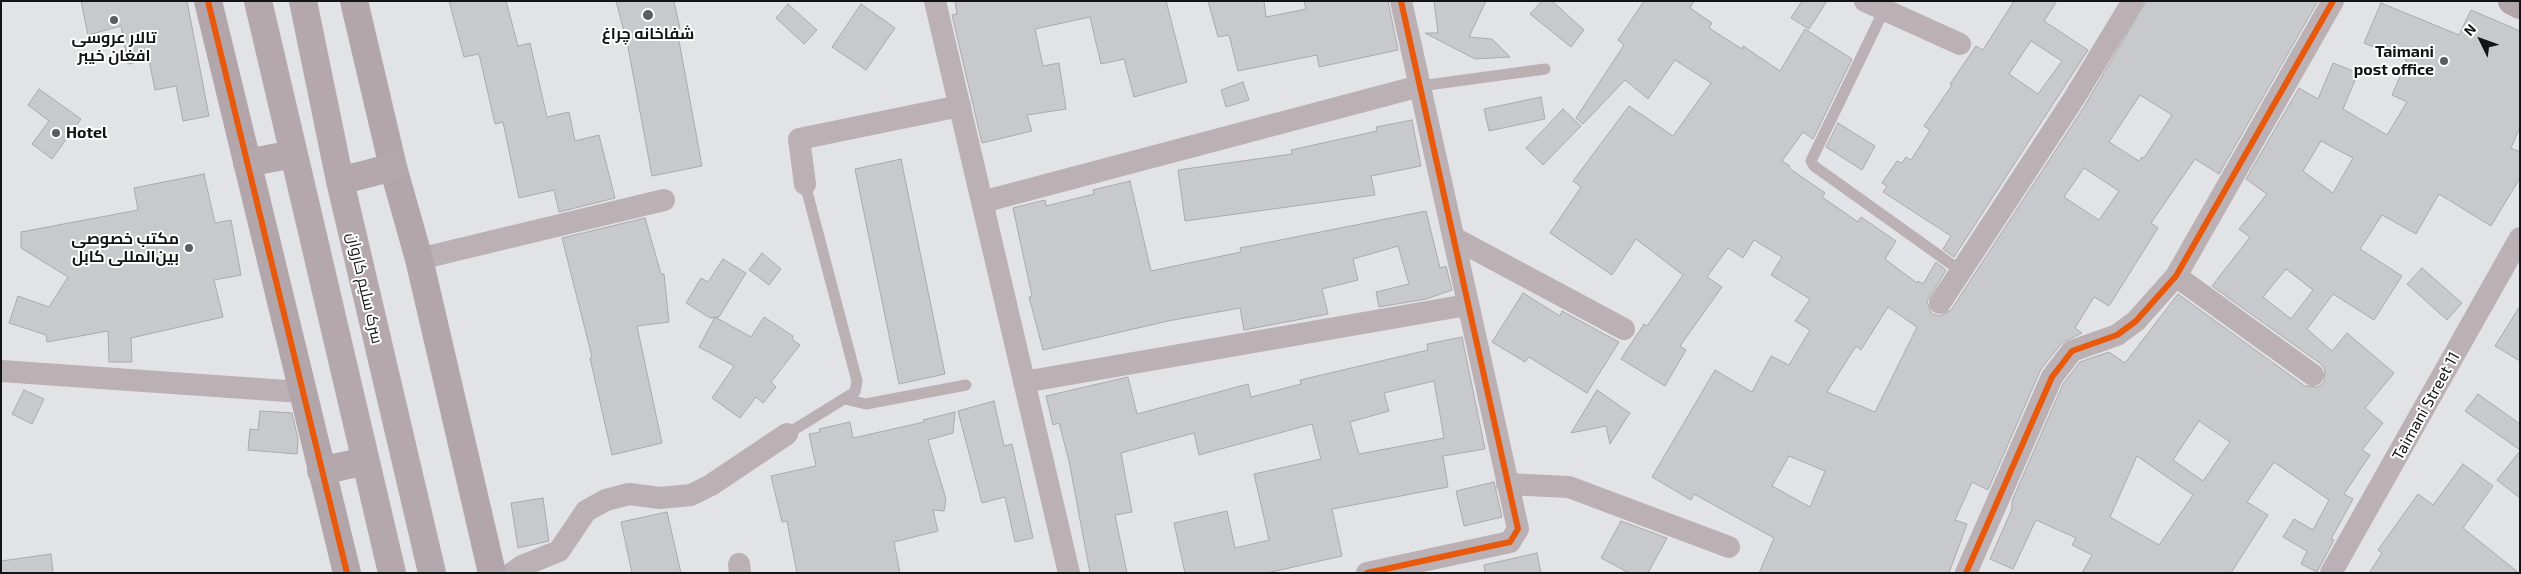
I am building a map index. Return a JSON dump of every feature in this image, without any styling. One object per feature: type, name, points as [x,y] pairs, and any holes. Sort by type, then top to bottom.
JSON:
[{"type":"main road","points":[[258,1],[392,573]]},
{"type":"main road","name":"سرک سلیم کاروان","points":[[303,1],[340,181],[432,573]]},
{"type":"main road","points":[[247,164],[293,154]]},
{"type":"main road","points":[[340,181],[393,167]]},
{"type":"main road","points":[[321,471],[365,460]]},
{"type":"street","points":[[208,1],[346,573]]},
{"type":"street","points":[[354,1],[393,167],[419,259],[492,573]]},
{"type":"street","points":[[935,1],[1069,573]]},
{"type":"street","points":[[1367,573],[1510,542],[1518,530],[1506,484],[1401,1]]},
{"type":"street","points":[[1940,304],[2073,100],[2133,1]]},
{"type":"street","points":[[1966,573],[2052,376],[2072,351],[2117,335],[2136,321],[2176,276],[2333,1]]},
{"type":"street","points":[[2512,1],[2520,4]]},
{"type":"street","points":[[1874,5],[1960,44]]},
{"type":"street","points":[[982,202],[1420,86]]},
{"type":"street","points":[[805,184],[800,139],[960,106]]},
{"type":"street","points":[[419,259],[664,200]]},
{"type":"street","points":[[1454,238],[1624,330]]},
{"type":"street","name":"Taimani Street 11","points":[[2331,573],[2520,238]]},
{"type":"street","points":[[2176,276],[2313,375]]},
{"type":"street","points":[[1024,382],[1467,305]]},
{"type":"street","points":[[1,371],[301,392]]},
{"type":"street","points":[[512,573],[522,566],[559,551],[586,511],[606,500],[629,494],[660,498],[691,495],[786,434]]},
{"type":"street","points":[[1506,484],[1569,487],[1729,547]]},
{"type":"lane","points":[[1874,5],[1811,161],[1814,166],[1961,271]]},
{"type":"lane","points":[[1420,86],[1545,69]]},
{"type":"lane","points":[[786,434],[855,392],[857,381],[805,184]]},
{"type":"lane","points":[[845,399],[866,404],[966,386]]},
{"type":"building","points":[[81,1],[187,1],[209,116],[183,121],[176,86],[155,90],[149,60],[128,64],[121,26],[88,35]]},
{"type":"building","points":[[449,1],[506,1],[518,46],[530,43],[547,117],[569,112],[575,141],[599,135],[615,198],[559,212],[554,190],[519,198],[503,122],[495,124],[479,54],[464,57]]},
{"type":"building","points":[[616,1],[674,1],[680,29],[677,30],[702,166],[652,176],[627,42]]},
{"type":"building","points":[[955,1],[1166,1],[1187,82],[1134,97],[1124,59],[1101,64],[1090,17],[1035,29],[1043,66],[1059,63],[1066,109],[1027,115],[1032,131],[982,143],[952,15],[957,14]]},
{"type":"building","points":[[1208,1],[1264,1],[1266,17],[1306,9],[1304,1],[1388,1],[1398,50],[1319,67],[1317,55],[1238,71],[1229,35],[1218,37]]},
{"type":"building","points":[[1434,1],[1486,1],[1469,37],[1492,39],[1510,57],[1475,59],[1425,33],[1438,33]]},
{"type":"building","points":[[1542,1],[1552,1],[1584,30],[1571,47],[1530,14]]},
{"type":"building","points":[[1644,1],[1694,1],[1690,8],[1712,23],[1709,28],[1742,49],[1743,46],[1780,71],[1805,29],[1852,59],[1813,139],[1803,132],[1782,161],[1825,193],[1822,197],[1858,222],[1861,217],[1896,241],[1885,259],[1917,283],[1918,281],[1923,284],[1936,262],[1946,270],[1927,302],[1932,314],[1940,316],[1951,310],[2084,107],[2146,1],[2318,1],[2219,174],[2195,159],[2151,223],[2158,228],[2109,306],[2094,297],[2075,328],[2082,333],[2062,343],[2041,369],[1988,490],[1972,482],[1955,520],[1967,524],[1949,573],[1759,573],[1774,538],[1694,494],[1691,500],[1652,477],[1715,370],[1752,392],[1771,356],[1789,365],[1810,330],[1795,321],[1810,299],[1771,275],[1782,257],[1754,240],[1743,258],[1728,248],[1707,277],[1722,287],[1680,346],[1686,350],[1665,386],[1621,359],[1644,324],[1647,326],[1683,275],[1636,239],[1612,275],[1550,233],[1581,187],[1573,181],[1629,106],[1673,136],[1711,83],[1675,60],[1648,99],[1625,80],[1583,124],[1576,118],[1624,45],[1618,40]],"holes":[[[2140,95],[2172,115],[2144,158],[2142,157],[2139,161],[2109,142]],[[2084,168],[2119,191],[2099,220],[2064,197]],[[1888,307],[1917,327],[1875,412],[1827,392],[1856,346],[1861,350]],[[1789,456],[1825,471],[1810,507],[1772,486]]]},
{"type":"building","points":[[1802,1],[1827,1],[1809,29],[1791,18]]},
{"type":"building","points":[[2014,1],[2057,1],[2044,21],[2088,50],[1954,257],[1943,249],[1951,236],[1883,192],[1887,186],[1882,183],[1897,161],[1902,163],[1906,157],[1911,160],[1930,130],[1924,126],[1952,85],[1950,84],[1976,46],[1983,50]],"holes":[[[2031,41],[2062,61],[2038,94],[2009,74]]]},
{"type":"building","points":[[2381,3],[2459,35],[2471,10],[2520,31],[2520,127],[2511,148],[2520,152],[2520,178],[2491,226],[2439,194],[2416,234],[2382,215],[2360,249],[2402,276],[2374,320],[2333,294],[2307,329],[2332,351],[2347,333],[2394,373],[2365,408],[2383,423],[2362,450],[2370,455],[2344,494],[2353,499],[2331,539],[2334,540],[2317,572],[2301,564],[2307,551],[2283,537],[2294,519],[2313,530],[2329,500],[2274,462],[2247,502],[2268,515],[2231,573],[2082,573],[2092,555],[2072,545],[2076,538],[2036,520],[2013,569],[1990,559],[2012,509],[2012,501],[2063,384],[2080,362],[2109,352],[2125,363],[2178,294],[2305,386],[2318,387],[2324,382],[2325,370],[2321,364],[2212,286],[2250,237],[2239,229],[2267,194],[2246,179],[2299,88],[2318,99],[2333,63],[2358,73],[2343,109],[2387,135],[2407,102],[2392,95],[2407,60],[2364,43]],"holes":[[[2321,141],[2353,158],[2333,193],[2303,171]],[[2286,269],[2313,290],[2291,319],[2263,297]],[[2199,421],[2230,442],[2203,481],[2173,460]],[[2137,456],[2193,495],[2159,545],[2110,517]]]},
{"type":"building","points":[[788,4],[817,30],[804,44],[776,18]]},
{"type":"building","points":[[861,4],[895,28],[866,70],[832,47]]},
{"type":"building","points":[[1243,82],[1249,100],[1226,107],[1221,90]]},
{"type":"building","name":"Hotel","points":[[39,89],[81,119],[52,159],[32,144],[49,121],[28,105]]},
{"type":"building","points":[[1541,97],[1545,119],[1489,131],[1484,109]]},
{"type":"building","points":[[1563,109],[1581,126],[1543,165],[1526,148]]},
{"type":"building","points":[[1412,120],[1421,166],[1371,176],[1375,195],[1185,221],[1178,170],[1292,154],[1291,150],[1377,131],[1376,127]]},
{"type":"building","points":[[1838,123],[1875,146],[1862,170],[1826,147]]},
{"type":"building","points":[[901,159],[945,374],[899,384],[855,169]]},
{"type":"building","points":[[204,174],[215,223],[231,220],[241,275],[214,280],[223,317],[131,338],[132,362],[109,362],[108,331],[47,342],[46,335],[9,323],[18,296],[49,307],[68,277],[21,248],[21,232],[138,210],[134,188]]},
{"type":"building","points":[[1130,181],[1151,271],[1241,252],[1240,248],[1426,211],[1440,268],[1446,266],[1452,290],[1426,299],[1379,307],[1376,292],[1409,284],[1398,246],[1353,259],[1358,280],[1322,289],[1328,314],[1244,330],[1240,308],[1168,321],[1043,350],[1029,297],[1032,296],[1013,208],[1045,200],[1046,206],[1094,194],[1093,190]]},
{"type":"building","points":[[645,218],[661,274],[664,274],[669,322],[637,326],[662,443],[612,455],[590,358],[592,357],[562,238]]},
{"type":"building","points":[[762,253],[781,269],[769,285],[749,270]]},
{"type":"building","points":[[723,259],[746,273],[719,317],[710,318],[686,303],[701,278],[708,282]]},
{"type":"building","points":[[2422,268],[2462,303],[2447,320],[2407,284]]},
{"type":"building","points":[[1523,293],[1560,316],[1562,311],[1619,342],[1587,393],[1529,357],[1525,362],[1492,342]]},
{"type":"building","points":[[2520,306],[2520,361],[2495,346]]},
{"type":"building","points":[[715,317],[751,337],[764,317],[793,336],[792,339],[800,345],[771,382],[776,387],[763,403],[756,397],[740,418],[712,398],[734,366],[699,347]]},
{"type":"building","points":[[1462,337],[1485,449],[1443,456],[1448,487],[1332,509],[1342,556],[1267,573],[1185,573],[1174,523],[1227,511],[1235,548],[1269,540],[1254,474],[1321,459],[1312,424],[1199,455],[1194,433],[1121,453],[1132,512],[1115,515],[1127,573],[1090,573],[1069,461],[1059,423],[1053,425],[1046,396],[1128,377],[1137,414],[1248,384],[1251,397],[1301,384],[1300,380],[1428,350],[1427,344]],"holes":[[[1434,381],[1444,438],[1359,454],[1350,422],[1389,411],[1384,393]]]},
{"type":"building","points":[[24,390],[44,399],[32,424],[12,414]]},
{"type":"building","points":[[1597,390],[1630,413],[1610,444],[1606,426],[1571,433]]},
{"type":"building","points":[[2478,394],[2520,424],[2520,450],[2465,411]]},
{"type":"building","points":[[994,401],[1004,446],[1012,444],[1033,538],[1015,542],[1005,497],[982,503],[958,411]]},
{"type":"building","points":[[260,411],[292,413],[298,439],[297,454],[248,450],[250,429],[258,430]]},
{"type":"building","points":[[955,412],[953,433],[928,440],[946,499],[944,511],[933,510],[938,531],[894,542],[900,573],[797,573],[787,521],[782,522],[771,476],[816,466],[809,434],[820,432],[819,429],[850,422],[853,438],[924,422],[923,420]]},
{"type":"building","points":[[2520,451],[2520,498],[2497,480]]},
{"type":"building","points":[[2463,464],[2493,486],[2463,528],[2519,573],[2369,573],[2382,553],[2378,550],[2418,494],[2433,505]]},
{"type":"building","points":[[1494,482],[1502,517],[1464,526],[1456,491]]},
{"type":"building","points":[[543,498],[549,541],[518,548],[511,503]]},
{"type":"building","points":[[667,512],[681,573],[632,573],[621,522]]},
{"type":"building","points":[[1621,521],[1667,538],[1648,573],[1629,573],[1601,558]]},
{"type":"building","points":[[1537,553],[1541,573],[1485,573],[1484,565]]},
{"type":"building","points":[[51,554],[53,573],[1,573],[1,561]]},
{"type":"cycle path","points":[[208,1],[347,573]]},
{"type":"cycle path","points":[[1367,573],[1510,542],[1518,529],[1401,1]]},
{"type":"cycle path","points":[[1966,573],[2052,377],[2072,351],[2117,335],[2136,321],[2176,276],[2333,1]]},
{"type":"place","name":"شفاخانه چراغ","points":[[648,15]]},
{"type":"place","name":"تالار عروسی افغان خیبر","points":[[114,20]]},
{"type":"place","name":"Taimani post office","points":[[2444,61]]},
{"type":"place","name":"Hotel","points":[[56,133]]},
{"type":"place","name":"مکتب خصوصی بین‌المللی کابل","points":[[189,248]]}]
